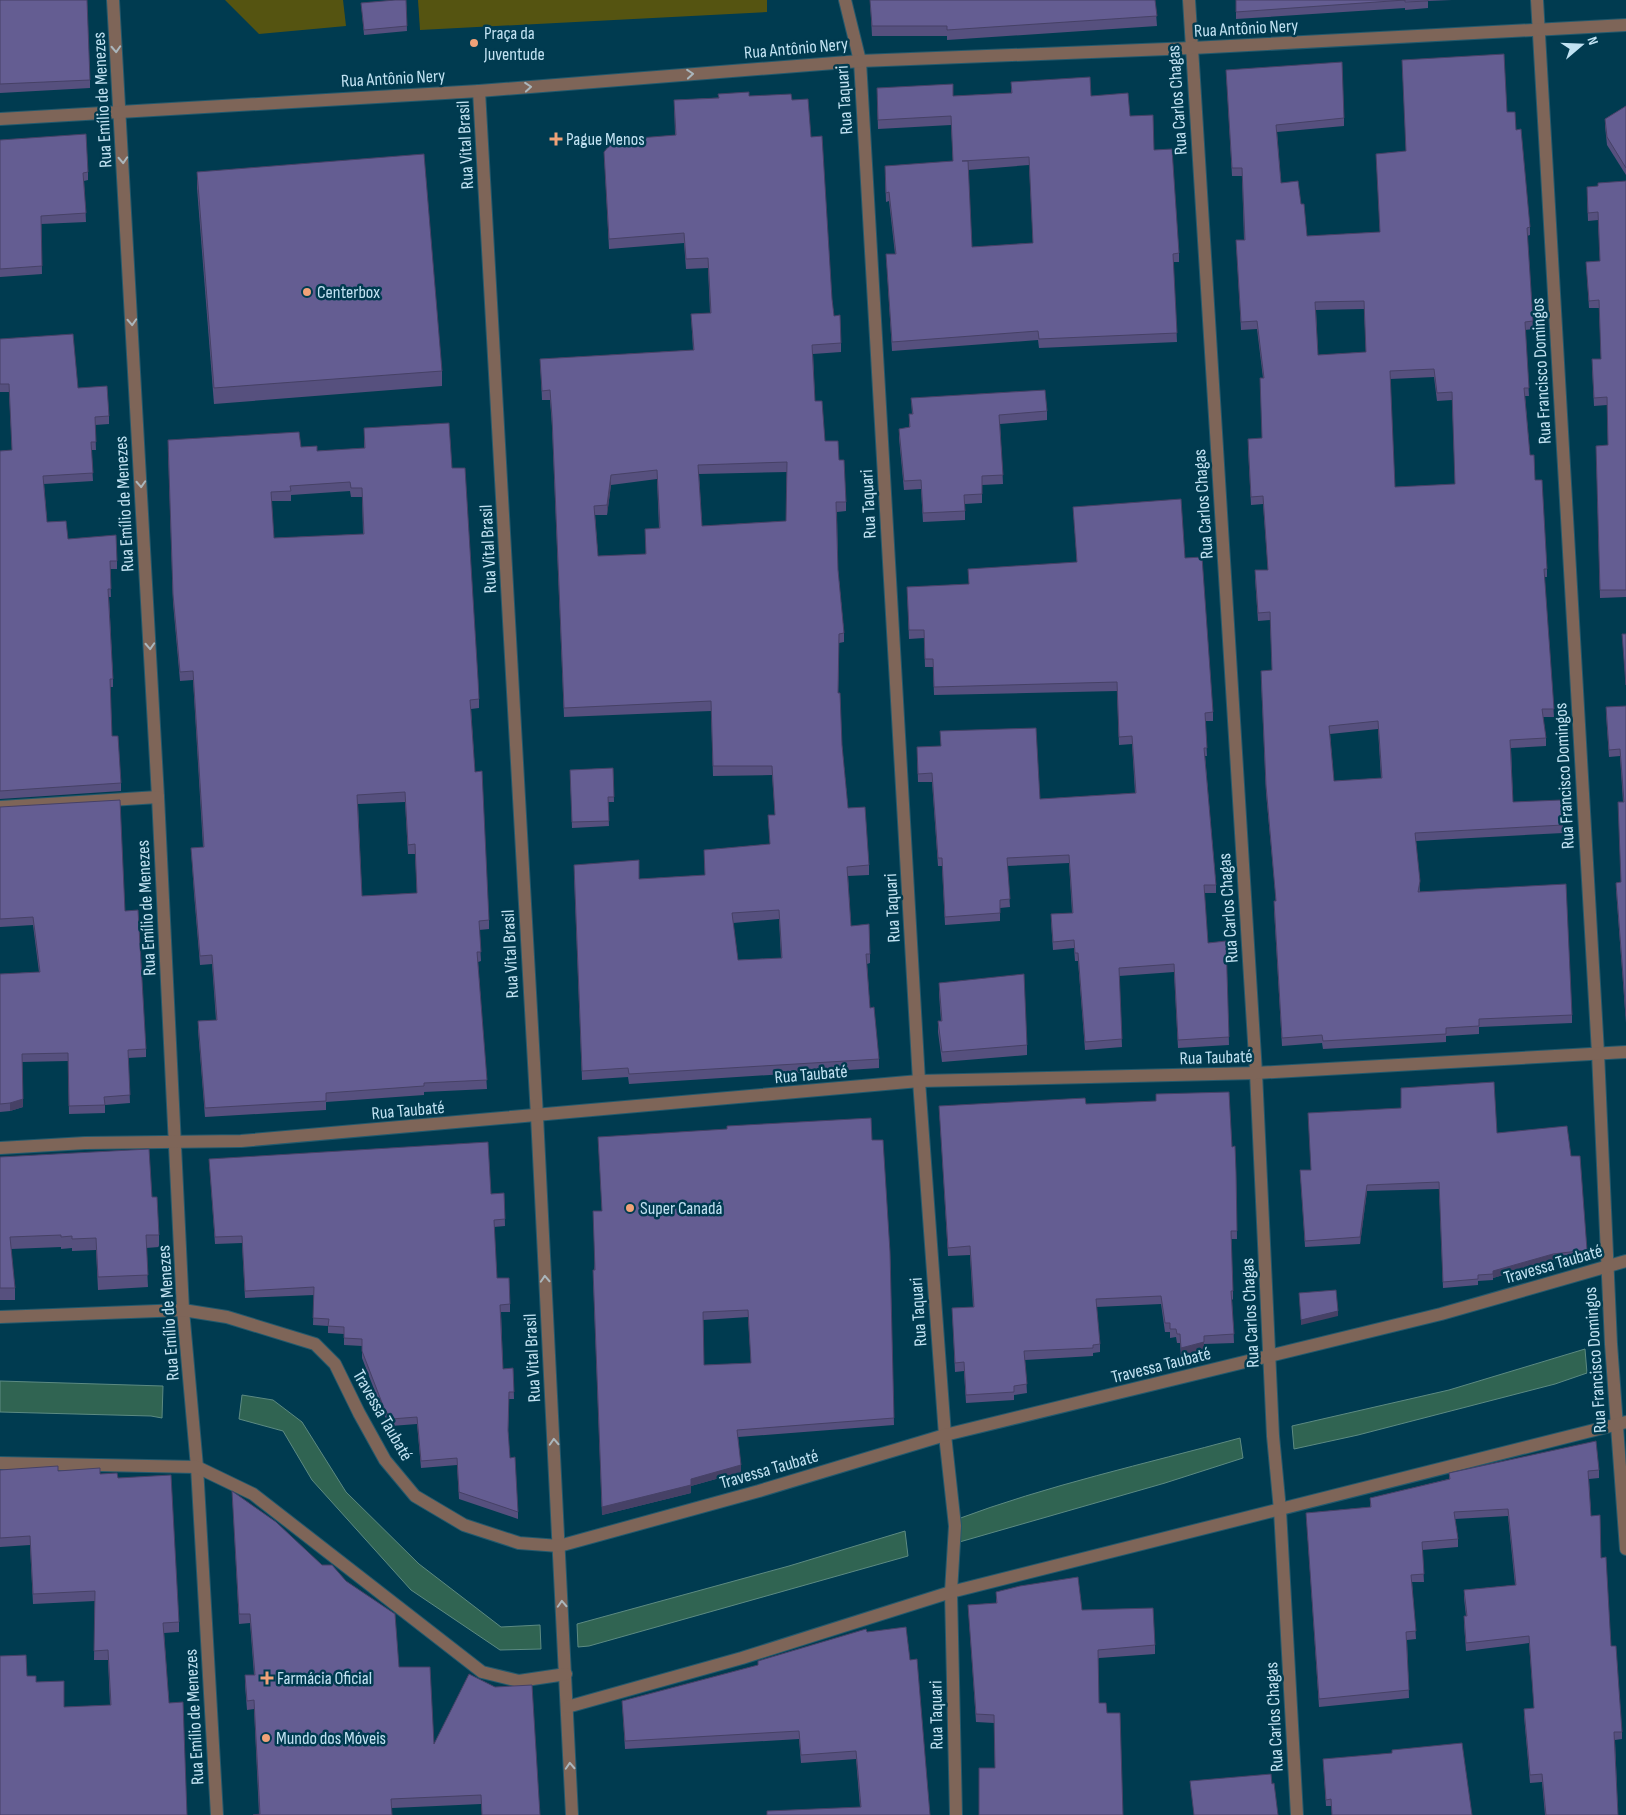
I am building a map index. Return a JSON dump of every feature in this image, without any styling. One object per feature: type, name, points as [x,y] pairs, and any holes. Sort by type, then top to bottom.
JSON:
[{"type":"street","name":"Rua Emílio de Menezes","points":[[113,0],[158,797],[183,1310],[197,1467],[217,1815]]},
{"type":"street","name":"Rua Taquari","points":[[845,0],[860,61],[919,1081],[945,1435],[955,1526],[951,1592],[956,1815]]},
{"type":"street","name":"Rua Carlos Chagas","points":[[1189,0],[1256,1073],[1273,1436],[1280,1510],[1297,1815]]},
{"type":"street","name":"Rua Francisco Domingos","points":[[1536,0],[1598,1053],[1607,1268],[1622,1424],[1626,1549]]},
{"type":"street","name":"Rua Antônio Nery","points":[[0,119],[479,91],[860,61],[1538,32],[1626,25]]},
{"type":"street","name":"Rua Vital Brasil","points":[[479,91],[537,1116],[572,1815]]},
{"type":"street","points":[[0,807],[158,797]]},
{"type":"street","name":"Rua Taubaté","points":[[0,1148],[85,1142],[241,1141],[919,1081],[1256,1073],[1626,1052]]},
{"type":"street","name":"Travessa Taubaté","points":[[0,1317],[183,1310],[227,1317],[315,1344],[335,1364],[385,1460],[415,1496],[464,1525],[518,1543],[559,1546],[759,1491],[945,1435],[1441,1314],[1626,1261]]},
{"type":"street","points":[[566,1707],[742,1658],[951,1592],[1622,1424]]},
{"type":"street","points":[[0,1463],[197,1467],[253,1494],[482,1672],[519,1681],[566,1674]]},
{"type":"shaded area","points":[[225,0],[343,0],[346,26],[259,34]]},
{"type":"shaded area","points":[[418,0],[767,0],[767,12],[420,30]]},
{"type":"shaded area","points":[[1585,1349],[1587,1373],[1555,1384],[1358,1435],[1294,1449],[1292,1426],[1449,1390]]},
{"type":"shaded area","points":[[0,1381],[163,1386],[162,1418],[151,1416],[0,1412]]},
{"type":"shaded area","points":[[242,1395],[273,1400],[302,1422],[346,1492],[419,1564],[501,1627],[540,1625],[541,1649],[500,1650],[411,1590],[312,1480],[283,1431],[239,1419]]},
{"type":"shaded area","points":[[1240,1438],[1243,1458],[1165,1483],[956,1543],[955,1520],[990,1507]]},
{"type":"shaded area","points":[[905,1531],[908,1556],[589,1646],[578,1647],[577,1624],[789,1566]]},
{"type":"building","points":[[0,0],[87,0],[90,80],[0,84]]},
{"type":"building","points":[[406,0],[407,26],[364,30],[361,3]]},
{"type":"building","points":[[870,0],[1155,0],[1157,16],[947,30],[947,26],[872,26]]},
{"type":"building","points":[[1236,0],[1405,0],[1236,12]]},
{"type":"building","points":[[1405,0],[1428,0],[1428,1],[1405,2]]},
{"type":"building","points":[[1504,54],[1507,112],[1515,112],[1516,130],[1521,129],[1530,227],[1527,228],[1533,321],[1525,322],[1529,388],[1524,388],[1530,455],[1534,455],[1535,480],[1542,480],[1547,569],[1544,569],[1554,709],[1542,709],[1546,738],[1510,740],[1513,802],[1561,800],[1563,825],[1415,833],[1420,881],[1418,892],[1566,884],[1572,1015],[1479,1019],[1479,1026],[1446,1028],[1446,1034],[1323,1041],[1322,1035],[1282,1038],[1274,901],[1276,901],[1266,785],[1261,671],[1272,670],[1270,612],[1258,613],[1255,570],[1268,570],[1263,496],[1251,497],[1248,439],[1262,438],[1260,378],[1264,378],[1257,321],[1241,322],[1236,240],[1245,240],[1242,168],[1232,168],[1226,70],[1342,62],[1344,118],[1276,125],[1281,183],[1298,181],[1301,204],[1304,204],[1307,236],[1380,232],[1376,154],[1406,151],[1402,60]],"holes":[[[1364,301],[1366,352],[1318,355],[1315,302]],[[1434,369],[1437,393],[1452,392],[1455,484],[1395,487],[1390,371]],[[1378,721],[1382,778],[1334,781],[1329,726]]]},
{"type":"building","points":[[1090,77],[1091,96],[1128,93],[1130,116],[1153,115],[1154,150],[1172,149],[1179,253],[1173,254],[1177,333],[1039,339],[1038,331],[892,342],[886,254],[896,254],[889,192],[886,193],[885,166],[953,161],[951,116],[878,120],[877,88],[953,84],[953,96],[1012,93],[1011,82]],"holes":[[[1029,157],[1033,243],[972,247],[968,161],[962,161]]]},
{"type":"building","points":[[749,92],[749,96],[791,94],[792,100],[808,99],[811,137],[822,136],[832,299],[834,316],[840,315],[841,343],[812,345],[815,401],[822,401],[825,441],[838,441],[839,460],[844,460],[846,502],[836,502],[838,570],[844,633],[839,634],[838,693],[840,693],[842,745],[848,808],[865,807],[869,865],[847,867],[851,926],[869,924],[870,954],[866,954],[870,1008],[874,1007],[879,1059],[629,1074],[628,1068],[582,1071],[574,865],[639,860],[639,879],[705,875],[704,850],[770,844],[768,815],[775,815],[772,766],[713,766],[711,701],[564,708],[552,417],[550,390],[542,391],[540,359],[694,350],[691,314],[711,313],[708,258],[686,259],[684,233],[609,239],[604,152],[614,140],[676,135],[674,100],[719,98],[718,94]],"holes":[[[787,462],[786,521],[702,526],[698,465]],[[657,470],[660,528],[645,529],[646,554],[598,556],[594,506],[607,505],[611,475]],[[779,910],[782,958],[738,960],[732,913]]]},
{"type":"building","points":[[1626,106],[1626,168],[1607,137],[1605,119]]},
{"type":"building","points":[[86,134],[88,172],[83,173],[86,213],[41,216],[42,266],[0,269],[0,140]]},
{"type":"building","points":[[424,154],[442,371],[214,388],[197,172]]},
{"type":"building","points":[[1626,181],[1626,590],[1600,590],[1596,446],[1608,445],[1607,397],[1594,398],[1592,359],[1601,359],[1599,300],[1589,301],[1586,262],[1600,261],[1598,212],[1588,213],[1587,187],[1598,186],[1598,183]]},
{"type":"building","points":[[73,334],[78,388],[107,386],[109,416],[95,417],[96,442],[91,442],[93,473],[43,476],[47,522],[66,521],[68,539],[116,535],[117,561],[110,561],[111,589],[108,589],[113,679],[110,679],[112,736],[118,736],[121,783],[0,791],[0,451],[12,450],[9,384],[0,384],[0,339]]},
{"type":"building","points":[[1045,390],[1047,411],[999,415],[1003,475],[982,476],[982,494],[964,495],[965,511],[923,513],[921,480],[904,481],[899,429],[910,427],[909,414],[913,414],[911,398]]},
{"type":"building","points":[[449,423],[452,468],[465,468],[479,699],[470,700],[475,772],[482,771],[489,920],[479,921],[481,952],[477,952],[487,1080],[424,1083],[424,1086],[326,1093],[326,1101],[205,1108],[198,1021],[217,1020],[212,955],[200,956],[194,885],[191,848],[204,847],[193,671],[180,672],[173,594],[168,440],[299,432],[301,447],[317,446],[317,451],[365,448],[364,428]],"holes":[[[350,482],[351,488],[362,488],[364,534],[274,538],[271,492],[291,491],[290,486]],[[405,792],[408,845],[415,844],[417,893],[362,896],[357,795]]]},
{"type":"building","points":[[1181,499],[1185,558],[1202,557],[1213,712],[1205,713],[1207,748],[1204,748],[1216,885],[1204,885],[1208,943],[1226,941],[1229,1037],[1178,1040],[1174,964],[1119,968],[1122,1039],[1085,1042],[1078,953],[1075,953],[1074,940],[1053,942],[1051,914],[1073,913],[1069,855],[1007,858],[1010,899],[1000,900],[1000,913],[945,917],[942,858],[938,858],[932,773],[918,774],[917,747],[941,746],[940,731],[1036,728],[1040,799],[1136,793],[1132,736],[1119,737],[1117,682],[934,687],[933,659],[925,659],[924,630],[909,630],[907,587],[969,584],[968,569],[1077,562],[1073,507]]},
{"type":"building","points":[[1622,634],[1626,634],[1626,685]]},
{"type":"building","points":[[1626,706],[1626,1016],[1616,883],[1621,882],[1618,802],[1624,802],[1620,749],[1609,750],[1606,707]]},
{"type":"building","points":[[613,768],[614,797],[608,797],[609,821],[572,822],[570,770]]},
{"type":"building","points":[[120,800],[125,911],[138,910],[146,1049],[128,1050],[130,1095],[104,1097],[105,1105],[69,1106],[68,1053],[22,1054],[23,1099],[0,1104],[0,974],[40,972],[33,917],[0,919],[0,807]]},
{"type":"building","points":[[1024,974],[1027,1045],[942,1052],[938,1021],[942,1021],[939,983]]},
{"type":"building","points":[[1494,1082],[1497,1133],[1567,1126],[1571,1156],[1580,1156],[1587,1250],[1553,1254],[1493,1271],[1493,1274],[1478,1275],[1478,1279],[1443,1282],[1439,1182],[1367,1185],[1360,1237],[1305,1241],[1300,1170],[1311,1170],[1308,1113],[1401,1108],[1401,1088]]},
{"type":"building","points":[[1229,1092],[1232,1147],[1235,1146],[1236,1172],[1237,1231],[1231,1231],[1233,1291],[1231,1291],[1234,1334],[1204,1336],[1204,1342],[1181,1348],[1180,1334],[1177,1334],[1176,1329],[1170,1329],[1170,1323],[1165,1323],[1161,1296],[1096,1299],[1100,1344],[1093,1345],[1093,1348],[1024,1351],[1027,1384],[1014,1386],[1014,1392],[966,1395],[964,1362],[955,1363],[952,1308],[974,1307],[970,1246],[948,1248],[939,1106],[1085,1098],[1086,1104],[1156,1101],[1156,1094]]},
{"type":"building","points":[[871,1118],[872,1140],[883,1140],[890,1252],[894,1418],[737,1430],[741,1465],[691,1479],[691,1485],[602,1507],[593,1270],[595,1270],[593,1211],[602,1211],[598,1137],[727,1129],[727,1126]],"holes":[[[748,1310],[751,1363],[704,1365],[703,1312]]]},
{"type":"building","points":[[488,1142],[491,1194],[504,1193],[505,1219],[494,1220],[497,1278],[509,1278],[510,1304],[500,1305],[503,1369],[513,1368],[514,1392],[509,1392],[508,1430],[510,1458],[515,1457],[518,1512],[459,1492],[457,1458],[421,1461],[417,1417],[391,1419],[384,1408],[362,1351],[362,1339],[344,1338],[344,1327],[328,1326],[329,1319],[313,1318],[314,1287],[245,1291],[242,1236],[215,1237],[209,1159]]},
{"type":"building","points":[[149,1149],[152,1197],[157,1197],[159,1235],[146,1235],[148,1275],[98,1277],[96,1238],[72,1239],[72,1236],[61,1237],[61,1235],[10,1237],[15,1288],[0,1288],[0,1157]]},
{"type":"building","points":[[1336,1290],[1338,1311],[1301,1320],[1299,1293]]},
{"type":"building","points":[[1596,1441],[1599,1470],[1588,1471],[1591,1516],[1600,1515],[1601,1558],[1606,1557],[1611,1646],[1616,1646],[1622,1732],[1614,1732],[1618,1815],[1546,1815],[1542,1774],[1530,1775],[1524,1709],[1534,1708],[1529,1636],[1466,1643],[1464,1616],[1467,1616],[1464,1590],[1516,1585],[1508,1509],[1454,1512],[1458,1539],[1422,1542],[1424,1574],[1411,1575],[1416,1631],[1406,1632],[1409,1690],[1319,1699],[1306,1513],[1371,1507],[1370,1498],[1450,1479],[1449,1473]]},
{"type":"building","points":[[58,1466],[58,1471],[100,1468],[100,1474],[117,1473],[118,1478],[171,1475],[179,1622],[163,1623],[169,1703],[183,1702],[187,1815],[0,1815],[0,1656],[26,1655],[27,1676],[36,1676],[36,1682],[64,1681],[64,1707],[111,1705],[108,1650],[94,1651],[95,1591],[33,1594],[30,1536],[0,1538],[0,1470]]},
{"type":"building","points":[[232,1491],[276,1522],[322,1565],[332,1565],[346,1581],[395,1614],[399,1667],[430,1667],[434,1744],[469,1674],[495,1687],[532,1685],[540,1815],[482,1815],[481,1795],[391,1799],[392,1815],[253,1815],[260,1814],[254,1700],[247,1701],[245,1675],[255,1675],[250,1614],[239,1614]]},
{"type":"building","points":[[1078,1577],[1082,1610],[1153,1608],[1155,1645],[1098,1650],[1099,1703],[1106,1703],[1107,1713],[1120,1713],[1123,1815],[979,1815],[979,1768],[995,1768],[994,1715],[976,1714],[968,1605],[997,1603],[996,1592],[1020,1586]]},
{"type":"building","points":[[906,1627],[910,1660],[917,1659],[930,1815],[767,1815],[767,1811],[861,1807],[856,1751],[801,1755],[799,1731],[625,1741],[622,1701],[758,1665],[758,1661],[866,1629],[867,1632]]},
{"type":"building","points":[[1462,1743],[1472,1815],[1332,1815],[1331,1799],[1326,1800],[1323,1759],[1392,1753],[1392,1750]]},
{"type":"building","points":[[1271,1774],[1278,1815],[1194,1815],[1190,1781]]},
{"type":"place","name":"Praça da Juventude","points":[[474,43]]},
{"type":"place","name":"Pague Menos","points":[[556,139]]},
{"type":"place","name":"Centerbox","points":[[307,292]]},
{"type":"place","name":"Super Canadá","points":[[630,1208]]},
{"type":"place","name":"Farmácia Oficial","points":[[267,1678]]},
{"type":"place","name":"Mundo dos Móveis","points":[[266,1738]]}]
